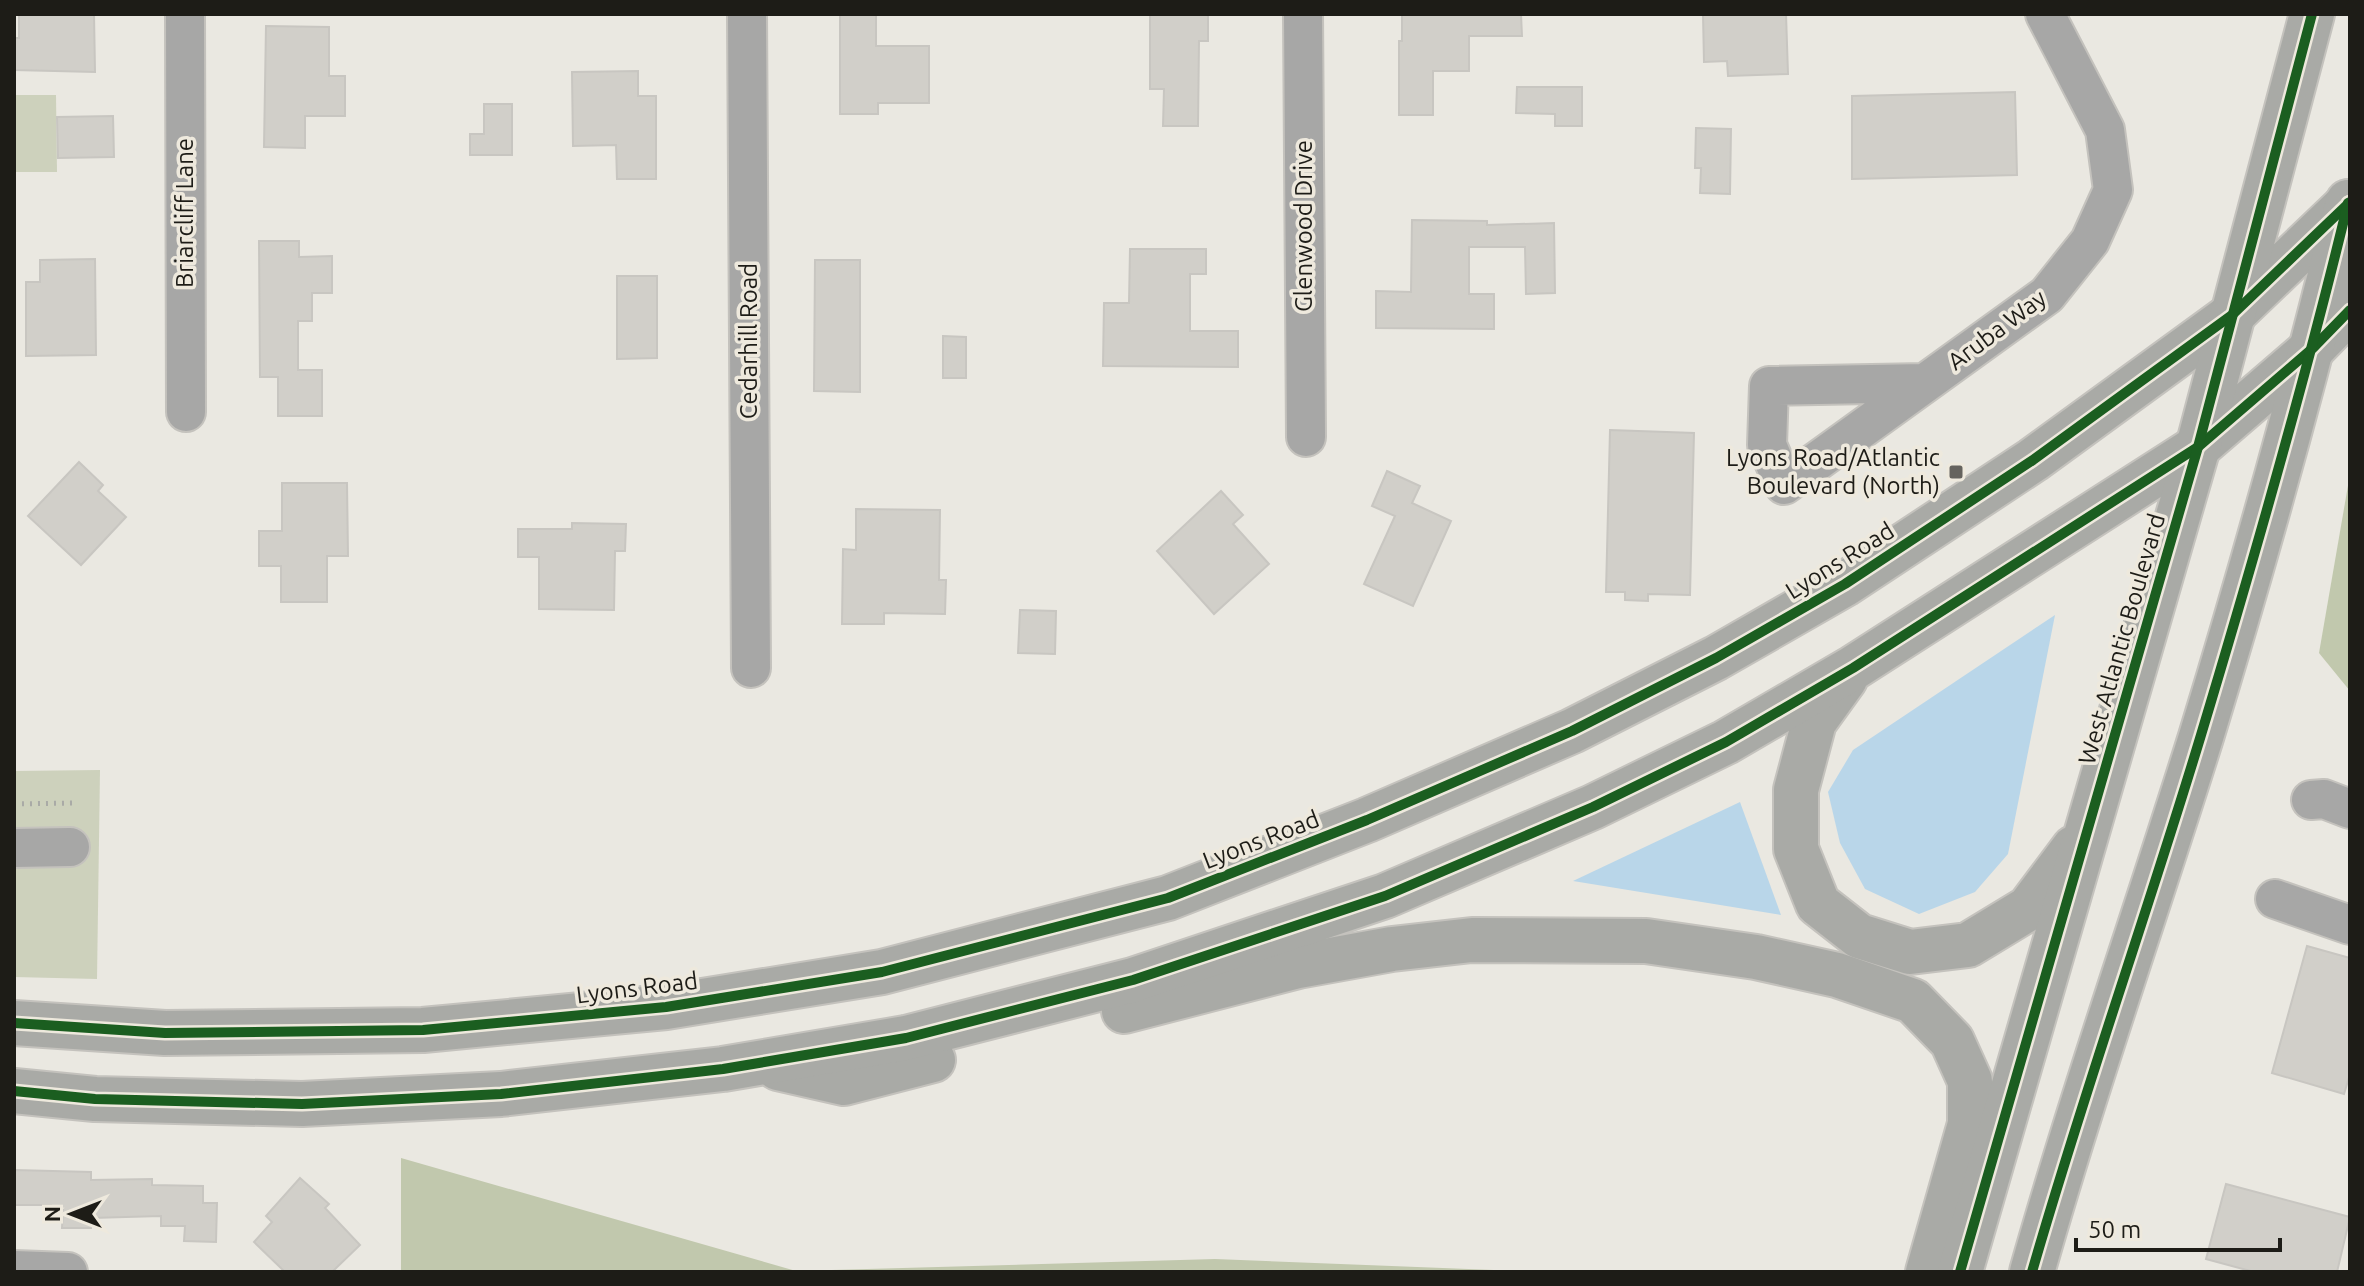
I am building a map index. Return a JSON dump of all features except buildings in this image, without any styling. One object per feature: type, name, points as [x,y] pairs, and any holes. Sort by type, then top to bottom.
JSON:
[{"type":"main road","name":"West Atlantic Boulevard","points":[[1960,1272],[2198,447],[2312,14]]},
{"type":"main road","name":"Lyons Road","points":[[14,1023],[165,1033],[423,1030],[666,1007],[882,972],[1168,898],[1367,820],[1557,738],[1716,658],[1845,584],[2033,460],[2232,315],[2349,200]]},
{"type":"main road","points":[[2032,1272],[2064,1160],[2201,736],[2313,348],[2349,200]]},
{"type":"main road","points":[[14,1091],[95,1099],[365,1102],[501,1094],[760,1064],[906,1038],[1133,980],[1385,896],[1633,788],[1726,742],[1853,668],[2198,447],[2313,348],[2350,310]]},
{"type":"main road","points":[[1853,668],[1814,722],[1796,790],[1796,849],[1818,904],[1859,936],[1910,952],[1968,945],[2029,908],[2090,827]]},
{"type":"main road","points":[[760,1064],[844,1083],[1298,966],[1424,945],[1472,940],[1646,941],[1756,957],[1837,975],[1913,1001],[1952,1041],[1970,1081],[1970,1124],[1928,1272]]},
{"type":"street","name":"Briarcliff Lane","points":[[185,14],[186,412]]},
{"type":"street","name":"Cedarhill Road","points":[[747,14],[751,668]]},
{"type":"street","name":"Glenwood Drive","points":[[1303,14],[1306,437]]},
{"type":"street","name":"Aruba Way","points":[[1925,383],[2047,295],[2090,241],[2113,190],[2105,130],[2045,14]]},
{"type":"street","points":[[2311,800],[2324,799],[2350,809]]},
{"type":"street","points":[[14,848],[70,847]]},
{"type":"street","points":[[2275,899],[2350,925]]},
{"type":"street","points":[[14,1270],[68,1272]]},
{"type":"path","points":[[14,804],[73,803]]},
{"type":"green space","points":[[14,95],[56,95],[57,172],[14,172]]},
{"type":"green space","points":[[2350,474],[2350,691],[2319,653]]},
{"type":"green space","points":[[100,770],[97,979],[14,977],[14,771]]},
{"type":"green space","points":[[401,1158],[796,1271],[1215,1259],[1542,1272],[401,1272]]},
{"type":"water","points":[[2055,615],[2008,854],[1975,892],[1919,914],[1865,889],[1840,843],[1828,792],[1853,750]]},
{"type":"water","points":[[1740,802],[1781,915],[1573,881]]},
{"type":"cycle path","points":[[1960,1272],[2198,447],[2312,14]]},
{"type":"cycle path","points":[[14,1023],[165,1033],[423,1030],[666,1007],[882,972],[1168,898],[1367,820],[1572,731],[1716,658],[1845,584],[2033,460],[2232,315],[2350,202]]},
{"type":"cycle path","points":[[2032,1272],[2221,669],[2297,404],[2348,203]]},
{"type":"cycle path","points":[[14,1091],[95,1099],[302,1104],[501,1094],[723,1069],[906,1038],[1133,980],[1385,896],[1593,807],[1726,742],[1853,668],[2198,447],[2313,348],[2350,310]]},
{"type":"place","name":"Lyons Road/Atlantic Boulevard (North)","points":[[1956,472]]}]
